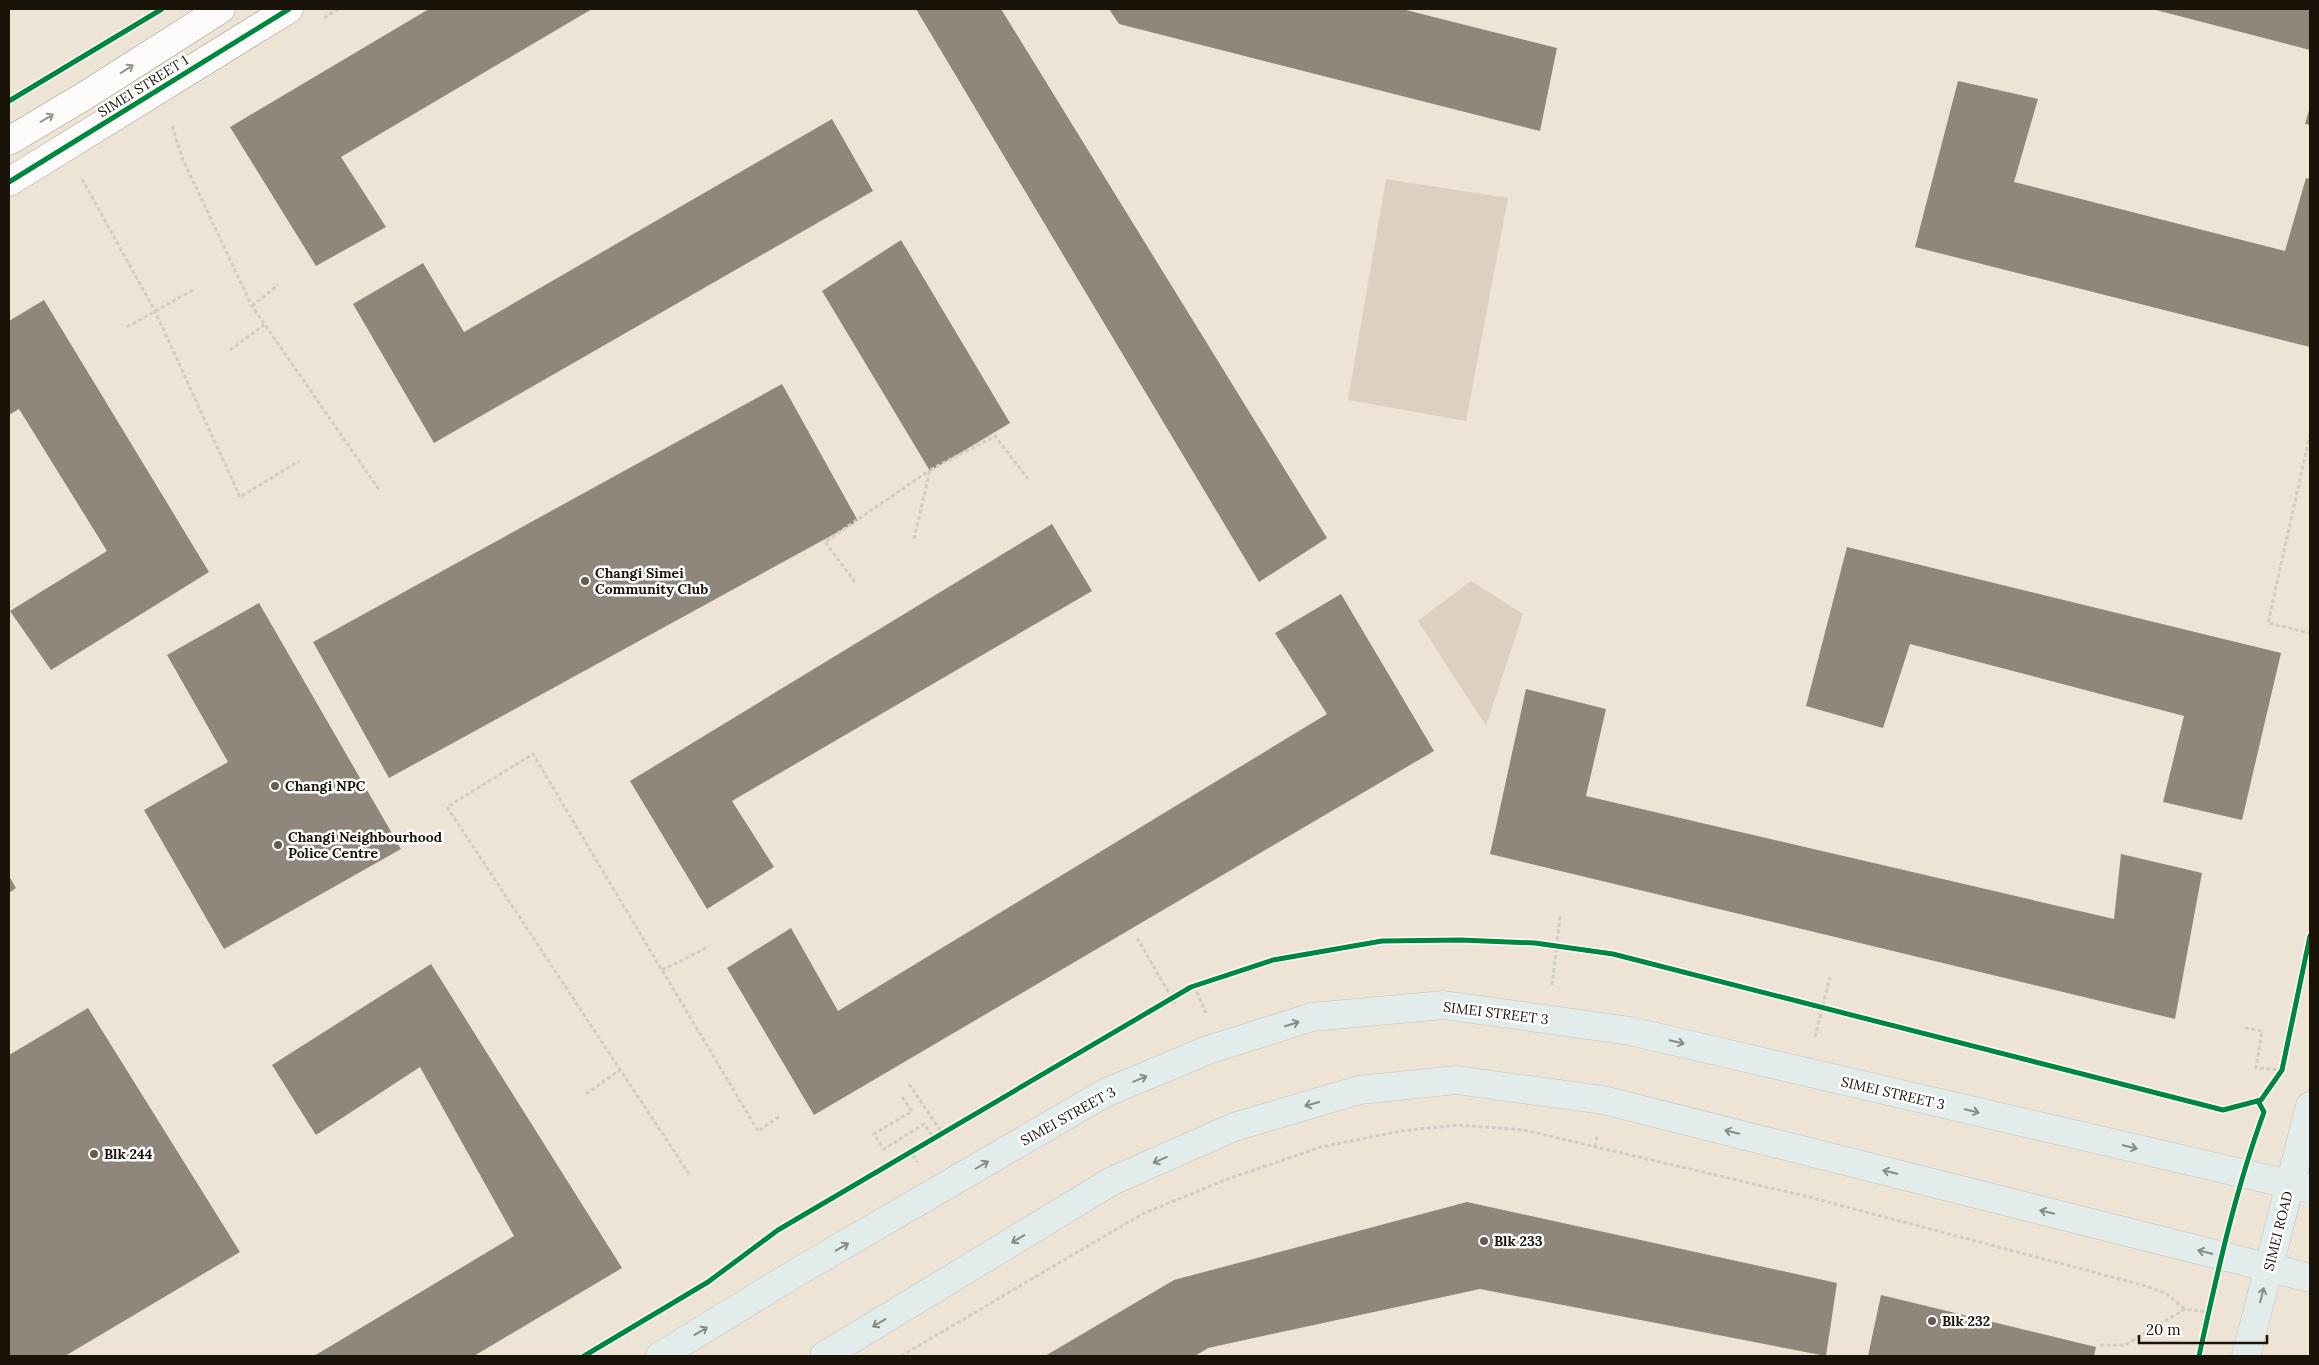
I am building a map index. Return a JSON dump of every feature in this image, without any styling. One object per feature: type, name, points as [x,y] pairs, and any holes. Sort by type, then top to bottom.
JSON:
[{"type":"main road","name":"SIMEI STREET 3","points":[[660,1356],[799,1271],[1105,1093],[1208,1050],[1312,1017],[1444,1005],[1630,1031],[2300,1187]]},
{"type":"main road","points":[[824,1356],[1112,1181],[1234,1127],[1359,1090],[1456,1080],[1603,1100],[2310,1278]]},
{"type":"main road","name":"SIMEI ROAD","points":[[2246,1356],[2269,1268],[2300,1187],[2310,1106]]},
{"type":"street","name":"SIMEI STREET 1","points":[[9,141],[86,95],[221,9]]},
{"type":"street","name":"SIMEI STREET 1","points":[[9,182],[290,9]]},
{"type":"path","points":[[172,126],[183,160],[252,306],[380,490]]},
{"type":"path","points":[[79,173],[154,311],[240,497],[299,461]]},
{"type":"path","points":[[252,306],[278,285]]},
{"type":"path","points":[[127,327],[193,290]]},
{"type":"path","points":[[230,350],[264,324]]},
{"type":"path","points":[[2310,434],[2268,623],[2310,633]]},
{"type":"path","points":[[855,582],[825,542],[930,470],[996,436],[1028,479]]},
{"type":"path","points":[[914,539],[930,470]]},
{"type":"path","points":[[689,1174],[447,807],[533,754],[758,1131],[780,1116]]},
{"type":"path","points":[[1556,945],[1560,916]]},
{"type":"path","points":[[1137,938],[1176,1005]]},
{"type":"path","points":[[1549,945],[1566,947]]},
{"type":"path","points":[[662,970],[708,947]]},
{"type":"path","points":[[1822,1007],[1830,977]]},
{"type":"path","points":[[1191,987],[1202,983]]},
{"type":"path","points":[[1163,1003],[1178,994]]},
{"type":"path","points":[[1812,1005],[1831,1010]]},
{"type":"path","points":[[2245,1028],[2262,1031],[2256,1068],[2282,1070]]},
{"type":"path","points":[[2277,1078],[2282,1070],[2284,1061]]},
{"type":"path","points":[[586,1094],[620,1070]]},
{"type":"path","points":[[909,1084],[943,1135]]},
{"type":"path","points":[[902,1097],[912,1111],[874,1134],[884,1149],[924,1124],[935,1140]]},
{"type":"path","points":[[901,1356],[1151,1210],[1225,1180],[1321,1147],[1401,1131],[1458,1126],[1524,1130],[1809,1197],[2146,1286],[2165,1293],[2185,1309],[2208,1312]]},
{"type":"path","points":[[927,1143],[935,1140],[950,1129]]},
{"type":"path","points":[[904,1157],[919,1148]]},
{"type":"path","points":[[2206,1321],[2221,1256]]},
{"type":"path","points":[[2100,1345],[2126,1345],[2185,1309]]},
{"type":"shaded area","points":[[1386,179],[1508,198],[1466,421],[1348,400]]},
{"type":"shaded area","points":[[1471,581],[1523,614],[1486,726],[1418,621]]},
{"type":"building","points":[[429,9],[592,9],[341,157],[386,227],[316,266],[230,127]]},
{"type":"building","points":[[916,9],[1001,9],[1327,538],[1259,582]]},
{"type":"building","points":[[1109,9],[1402,9],[1557,48],[1540,131],[1119,24]]},
{"type":"building","points":[[2152,9],[2310,9],[2310,50]]},
{"type":"building","points":[[1958,81],[2038,99],[2014,182],[2285,251],[2306,178],[2310,179],[2310,347],[1915,247]]},
{"type":"building","points":[[2310,107],[2310,125],[2305,124]]},
{"type":"building","points":[[832,119],[873,191],[434,443],[353,304],[423,263],[464,332]]},
{"type":"building","points":[[901,240],[1010,423],[930,471],[822,291]]},
{"type":"building","points":[[44,300],[209,572],[51,670],[10,611],[107,551],[19,409],[9,415],[9,321]]},
{"type":"building","name":"Changi Simei Community Club","points":[[782,384],[858,521],[389,778],[313,642]]},
{"type":"building","points":[[1052,524],[1092,591],[732,801],[774,867],[707,909],[630,781]]},
{"type":"building","points":[[1847,547],[2281,653],[2242,820],[2163,802],[2184,716],[1910,644],[1883,728],[1806,706]]},
{"type":"building","points":[[1341,594],[1434,751],[814,1115],[727,968],[791,928],[838,1011],[1327,714],[1275,633]]},
{"type":"building","name":"Changi NPC","points":[[259,603],[401,849],[224,949],[144,810],[228,762],[167,655]]},
{"type":"building","points":[[1526,689],[1606,709],[1586,796],[2114,919],[2121,854],[2202,873],[2175,1019],[1490,854]]},
{"type":"building","points":[[9,876],[16,888],[9,893]]},
{"type":"building","points":[[431,964],[622,1268],[474,1356],[314,1356],[514,1236],[420,1067],[316,1135],[272,1065]]},
{"type":"building","name":"Blk 244","points":[[88,1008],[240,1252],[65,1356],[9,1356],[9,1055]]},
{"type":"building","name":"Blk 233","points":[[1467,1202],[1837,1283],[1826,1356],[1480,1289],[1208,1348],[1195,1356],[1045,1356],[1174,1280]]},
{"type":"building","name":"Blk 232","points":[[1881,1295],[2096,1347],[2094,1356],[1868,1356]]},
{"type":"cycle path","points":[[9,101],[162,9]]},
{"type":"cycle path","points":[[9,182],[289,9]]},
{"type":"cycle path","points":[[584,1356],[708,1282],[778,1230],[1191,987],[1273,960],[1382,941],[1461,940],[1535,943],[1613,954],[2223,1110],[2261,1100],[2282,1070],[2310,936]]},
{"type":"cycle path","points":[[2199,1356],[2235,1202],[2264,1112],[2258,1101]]},
{"type":"place","name":"Changi Simei Community Club","points":[[585,581]]},
{"type":"place","name":"Changi NPC","points":[[275,786]]},
{"type":"place","name":"Changi Neighbourhood Police Centre","points":[[278,845]]},
{"type":"place","name":"Blk 244","points":[[94,1154]]},
{"type":"place","name":"Blk 233","points":[[1484,1241]]},
{"type":"place","name":"Blk 232","points":[[1932,1321]]}]
